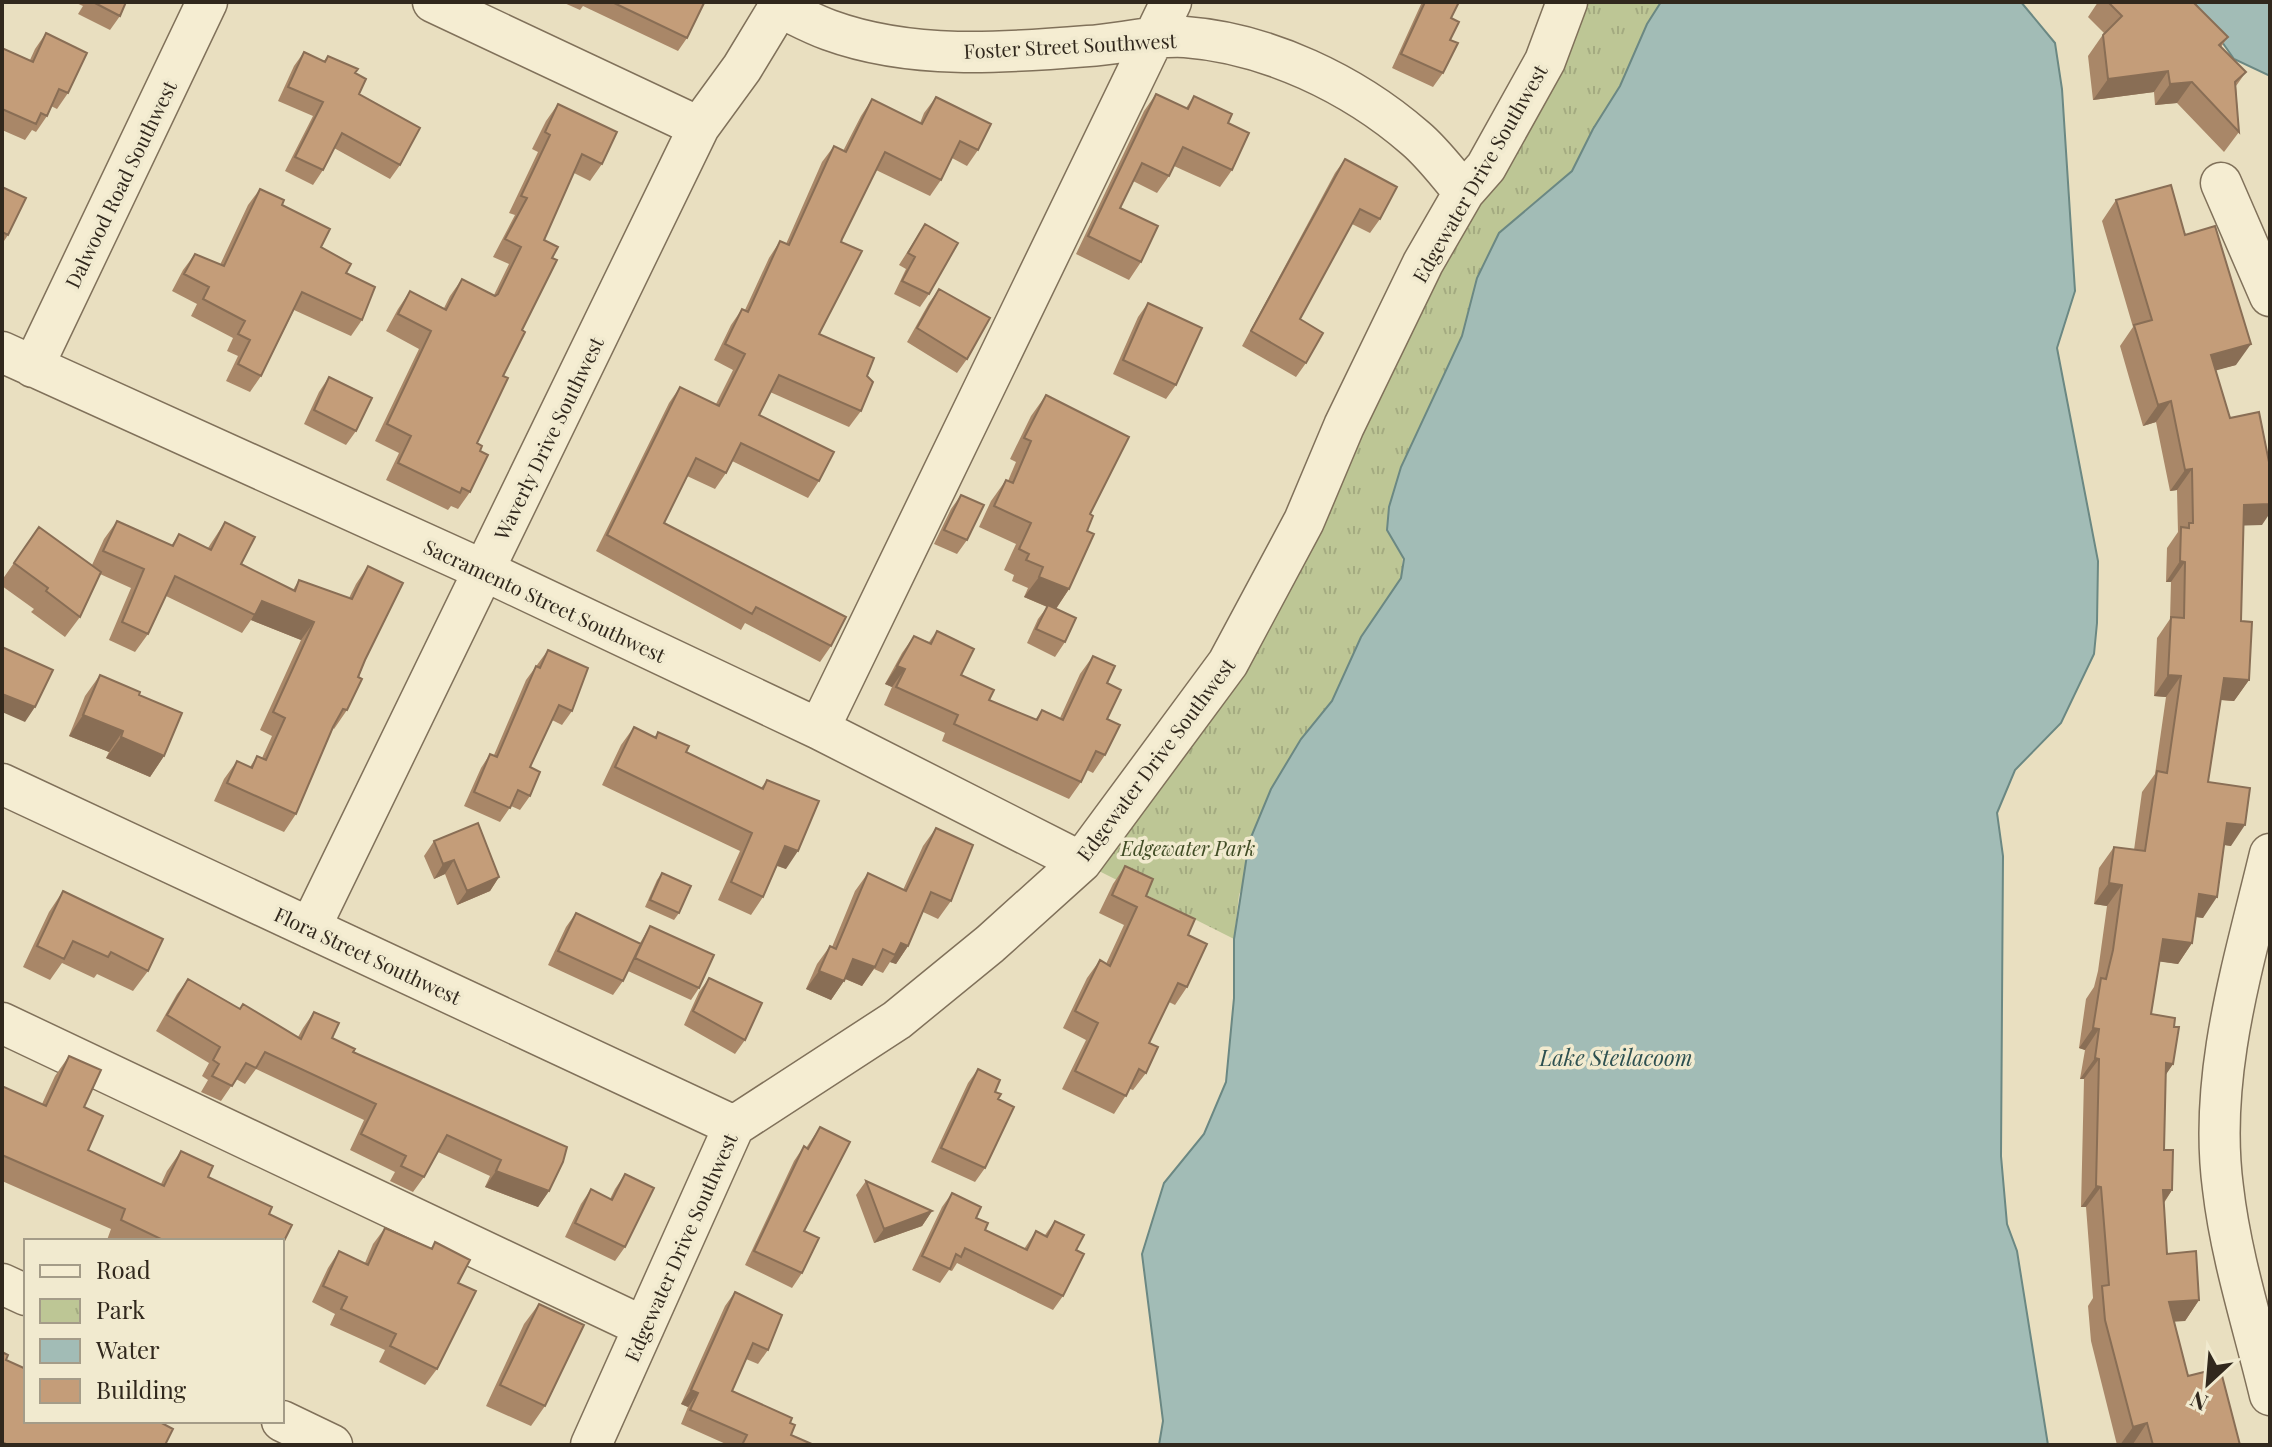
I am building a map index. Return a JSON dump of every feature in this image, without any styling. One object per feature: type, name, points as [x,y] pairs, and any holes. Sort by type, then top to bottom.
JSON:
[{"type":"street","name":"Dalwood Road Southwest","points":[[17,359],[207,2]]},
{"type":"street","points":[[433,2],[699,127]]},
{"type":"street","points":[[819,729],[1171,2]]},
{"type":"street","name":"Edgewater Drive Southwest","points":[[591,1445],[734,1126],[897,1020],[990,944],[1081,862],[1228,663],[1304,521],[1344,426],[1423,263],[1464,192],[1486,167],[1545,61],[1567,2]]},
{"type":"street","name":"Waverly Drive Southwest","points":[[310,928],[699,127],[781,4]]},
{"type":"street","name":"Foster Street Southwest","points":[[781,4],[829,31],[934,53],[1086,46],[1182,37],[1221,42],[1308,70],[1371,105],[1417,139],[1464,192]]},
{"type":"street","points":[[2221,183],[2270,296]]},
{"type":"street","name":"Sacramento Street Southwest","points":[[17,359],[483,570],[819,729],[1081,862]]},
{"type":"street","name":"Flora Street Southwest","points":[[2,784],[734,1126]]},
{"type":"street","points":[[2270,854],[2230,1023],[2222,1071],[2220,1130],[2223,1189],[2270,1395]]},
{"type":"street","points":[[2,1023],[644,1327]]},
{"type":"street","points":[[2,1284],[24,1294]]},
{"type":"street","points":[[284,1422],[332,1445]]},
{"type":"green space","name":"Edgewater Park","points":[[1583,2],[1661,2],[1647,24],[1620,86],[1572,171],[1499,233],[1477,278],[1462,336],[1401,467],[1393,540],[1403,554],[1401,578],[1361,637],[1332,701],[1302,739],[1239,895],[1234,939],[1093,868],[1456,239]]},
{"type":"water","name":"Lake Steilacoom","points":[[1661,2],[2021,2],[2055,43],[2062,89],[2075,291],[2057,348],[2098,561],[2097,623],[2094,654],[2061,723],[2015,770],[1997,813],[2003,856],[2001,1156],[2007,1224],[2017,1251],[2048,1445],[1159,1445],[1163,1421],[1142,1254],[1164,1183],[1204,1134],[1226,1082],[1234,998],[1234,939],[1249,842],[1271,789],[1301,739],[1332,701],[1361,637],[1401,578],[1404,559],[1387,530],[1389,507],[1401,467],[1462,336],[1477,278],[1499,233],[1572,171],[1620,86],[1647,24]]},
{"type":"water","points":[[2194,2],[2270,2],[2270,76],[2234,59]]},
{"type":"building","points":[[93,2],[126,2],[120,16]]},
{"type":"building","points":[[612,2],[701,2],[704,3],[687,38]]},
{"type":"building","points":[[1425,2],[1459,2],[1451,18],[1459,22],[1450,40],[1458,43],[1443,73],[1401,54]]},
{"type":"building","points":[[2108,2],[2193,2],[2228,37],[2219,45],[2246,72],[2235,82],[2239,132],[2192,82],[2170,84],[2168,71],[2108,79],[2103,35],[2122,16]]},
{"type":"building","points":[[46,33],[87,53],[68,93],[59,89],[47,116],[41,113],[36,124],[2,109],[2,48],[33,62]]},
{"type":"building","points":[[304,52],[325,62],[328,56],[358,69],[355,73],[366,79],[359,94],[420,128],[400,165],[342,133],[323,170],[295,157],[323,102],[288,87]]},
{"type":"building","points":[[1156,94],[1188,109],[1194,96],[1232,114],[1228,123],[1249,133],[1232,170],[1183,147],[1169,176],[1142,163],[1120,208],[1158,226],[1141,262],[1088,236]]},
{"type":"building","points":[[936,97],[991,124],[978,150],[960,141],[941,180],[885,152],[842,239],[841,242],[862,251],[819,334],[874,358],[867,376],[873,382],[861,411],[779,375],[759,415],[834,452],[819,481],[741,443],[726,473],[696,458],[664,523],[846,617],[831,646],[756,607],[752,614],[607,535],[680,387],[719,406],[745,354],[725,344],[742,309],[748,312],[780,241],[789,245],[834,146],[846,152],[872,99],[922,124]]},
{"type":"building","points":[[558,104],[617,132],[602,164],[582,154],[544,240],[558,247],[552,258],[557,260],[522,330],[525,332],[503,376],[508,378],[477,443],[482,446],[480,451],[488,455],[470,492],[462,488],[460,493],[398,463],[411,436],[387,424],[431,331],[398,314],[410,291],[446,310],[462,279],[495,296],[498,294],[521,247],[505,239],[527,198],[521,196],[550,135],[545,132]]},
{"type":"building","points":[[1345,159],[1397,187],[1380,219],[1360,209],[1300,319],[1323,333],[1306,363],[1251,331]]},
{"type":"building","points":[[2171,185],[2185,235],[2215,226],[2251,344],[2211,355],[2230,418],[2259,412],[2270,467],[2270,504],[2244,505],[2241,621],[2252,622],[2249,680],[2224,678],[2208,782],[2250,788],[2245,825],[2227,823],[2217,897],[2199,894],[2192,943],[2163,939],[2151,1014],[2175,1018],[2174,1027],[2179,1027],[2173,1064],[2166,1063],[2164,1150],[2173,1150],[2172,1190],[2163,1190],[2167,1254],[2196,1251],[2199,1300],[2169,1302],[2188,1376],[2220,1368],[2240,1445],[2153,1445],[2147,1423],[2133,1427],[2105,1320],[2102,1286],[2109,1285],[2101,1187],[2096,1186],[2099,1059],[2095,1058],[2099,1029],[2093,1028],[2101,978],[2106,979],[2113,950],[2122,885],[2109,883],[2114,847],[2145,851],[2157,771],[2167,773],[2181,676],[2168,675],[2171,617],[2184,618],[2185,562],[2180,561],[2181,527],[2189,528],[2189,523],[2193,523],[2192,469],[2185,470],[2171,401],[2158,405],[2134,325],[2152,320],[2116,200]]},
{"type":"building","points":[[2,187],[26,198],[8,235],[2,232]]},
{"type":"building","points":[[260,189],[284,200],[282,205],[330,229],[321,247],[351,264],[346,273],[375,287],[362,320],[302,292],[261,376],[238,364],[250,340],[238,334],[245,321],[203,299],[209,287],[184,274],[195,254],[224,266]]},
{"type":"building","points":[[925,224],[958,243],[929,294],[902,281],[915,257],[908,253]]},
{"type":"building","points":[[939,289],[990,318],[967,359],[917,328]]},
{"type":"building","points":[[1148,303],[1202,328],[1176,385],[1123,360]]},
{"type":"building","points":[[329,377],[372,398],[356,431],[314,410]]},
{"type":"building","points":[[1046,395],[1129,437],[1090,514],[1093,516],[1087,531],[1094,534],[1069,589],[1039,577],[1043,567],[1026,560],[1029,554],[1019,549],[1031,523],[994,506],[1006,480],[1013,483],[1031,441],[1024,438]]},
{"type":"building","points":[[961,495],[984,505],[967,540],[944,530]]},
{"type":"building","points":[[117,521],[173,546],[179,534],[211,550],[225,522],[255,537],[241,564],[295,591],[299,580],[352,599],[368,566],[403,583],[365,660],[358,677],[362,679],[347,710],[343,709],[333,727],[296,814],[227,783],[237,761],[252,768],[257,756],[266,760],[285,718],[273,712],[314,622],[262,601],[255,615],[175,576],[148,634],[122,622],[144,569],[103,551]]},
{"type":"building","points":[[39,527],[101,572],[80,617],[14,563]]},
{"type":"building","points":[[1048,605],[1076,618],[1065,642],[1036,629]]},
{"type":"building","points":[[937,631],[974,649],[961,675],[994,690],[989,700],[1037,720],[1042,710],[1063,720],[1093,656],[1115,666],[1107,683],[1121,690],[1107,719],[1120,725],[1105,755],[1096,751],[1081,782],[954,724],[958,715],[896,687],[905,669],[897,666],[914,636],[931,644]]},
{"type":"building","points":[[2,647],[53,670],[35,707],[2,694]]},
{"type":"building","points":[[548,650],[588,668],[572,711],[559,705],[530,767],[540,772],[530,796],[518,790],[510,808],[474,792],[490,754],[497,757],[536,666],[540,668]]},
{"type":"building","points":[[100,675],[182,713],[164,756],[121,737],[123,731],[83,715]]},
{"type":"building","points":[[634,727],[656,738],[658,732],[689,746],[686,752],[763,789],[767,780],[819,801],[798,851],[785,846],[763,897],[731,882],[752,833],[615,767]]},
{"type":"building","points":[[478,823],[499,877],[467,891],[454,860],[443,864],[434,841]]},
{"type":"building","points":[[936,828],[973,845],[951,901],[931,892],[908,946],[901,943],[895,955],[883,949],[875,967],[853,959],[844,981],[819,971],[830,946],[836,949],[868,873],[906,891]]},
{"type":"building","points":[[1125,866],[1153,879],[1146,896],[1195,919],[1188,935],[1207,944],[1187,987],[1178,983],[1149,1043],[1158,1047],[1146,1073],[1139,1069],[1126,1096],[1075,1071],[1098,1023],[1075,1011],[1100,960],[1110,966],[1137,907],[1112,895]]},
{"type":"building","points":[[662,873],[691,886],[679,913],[650,900]]},
{"type":"building","points":[[63,891],[163,939],[148,971],[111,952],[108,957],[73,941],[64,959],[37,946]]},
{"type":"building","points":[[576,913],[641,944],[623,981],[558,951]]},
{"type":"building","points":[[650,926],[714,955],[699,988],[635,958]]},
{"type":"building","points":[[709,978],[762,1003],[745,1040],[693,1011]]},
{"type":"building","points":[[188,979],[240,1009],[243,1004],[301,1039],[314,1012],[339,1023],[332,1038],[355,1049],[353,1052],[567,1147],[549,1191],[496,1171],[501,1160],[447,1135],[424,1177],[401,1166],[406,1156],[361,1134],[376,1104],[265,1052],[256,1068],[246,1063],[232,1086],[212,1076],[219,1064],[213,1060],[220,1047],[167,1015]]},
{"type":"building","points":[[69,1056],[101,1070],[84,1107],[103,1116],[88,1150],[164,1186],[181,1151],[213,1166],[208,1177],[272,1207],[269,1214],[292,1225],[284,1241],[161,1239],[121,1220],[125,1209],[2,1155],[2,1086],[46,1106]]},
{"type":"building","points":[[978,1069],[1000,1080],[995,1092],[1001,1094],[998,1099],[1014,1107],[985,1168],[941,1148]]},
{"type":"building","points":[[820,1127],[850,1142],[804,1231],[819,1238],[802,1273],[754,1251],[804,1146],[808,1149]]},
{"type":"building","points":[[625,1174],[654,1188],[625,1247],[575,1223],[591,1189],[612,1200]]},
{"type":"building","points":[[866,1181],[932,1211],[884,1229]]},
{"type":"building","points":[[952,1193],[981,1207],[976,1218],[988,1223],[985,1230],[1027,1250],[1036,1231],[1047,1237],[1055,1221],[1084,1235],[1076,1250],[1084,1254],[1063,1296],[965,1248],[961,1257],[956,1254],[950,1269],[922,1256]]},
{"type":"building","points":[[385,1228],[432,1249],[435,1242],[470,1260],[458,1283],[476,1291],[437,1369],[390,1346],[396,1334],[341,1309],[347,1297],[323,1286],[339,1251],[368,1265]]},
{"type":"building","points":[[735,1292],[782,1315],[768,1350],[753,1343],[732,1391],[792,1418],[790,1423],[795,1425],[791,1435],[814,1445],[742,1445],[747,1435],[690,1410],[698,1393],[691,1390]]},
{"type":"building","points":[[539,1304],[584,1325],[545,1406],[500,1385]]},
{"type":"building","points":[[2,1352],[8,1355],[6,1360],[24,1368],[24,1423],[162,1423],[173,1429],[165,1445],[8,1445],[2,1442]]}]
